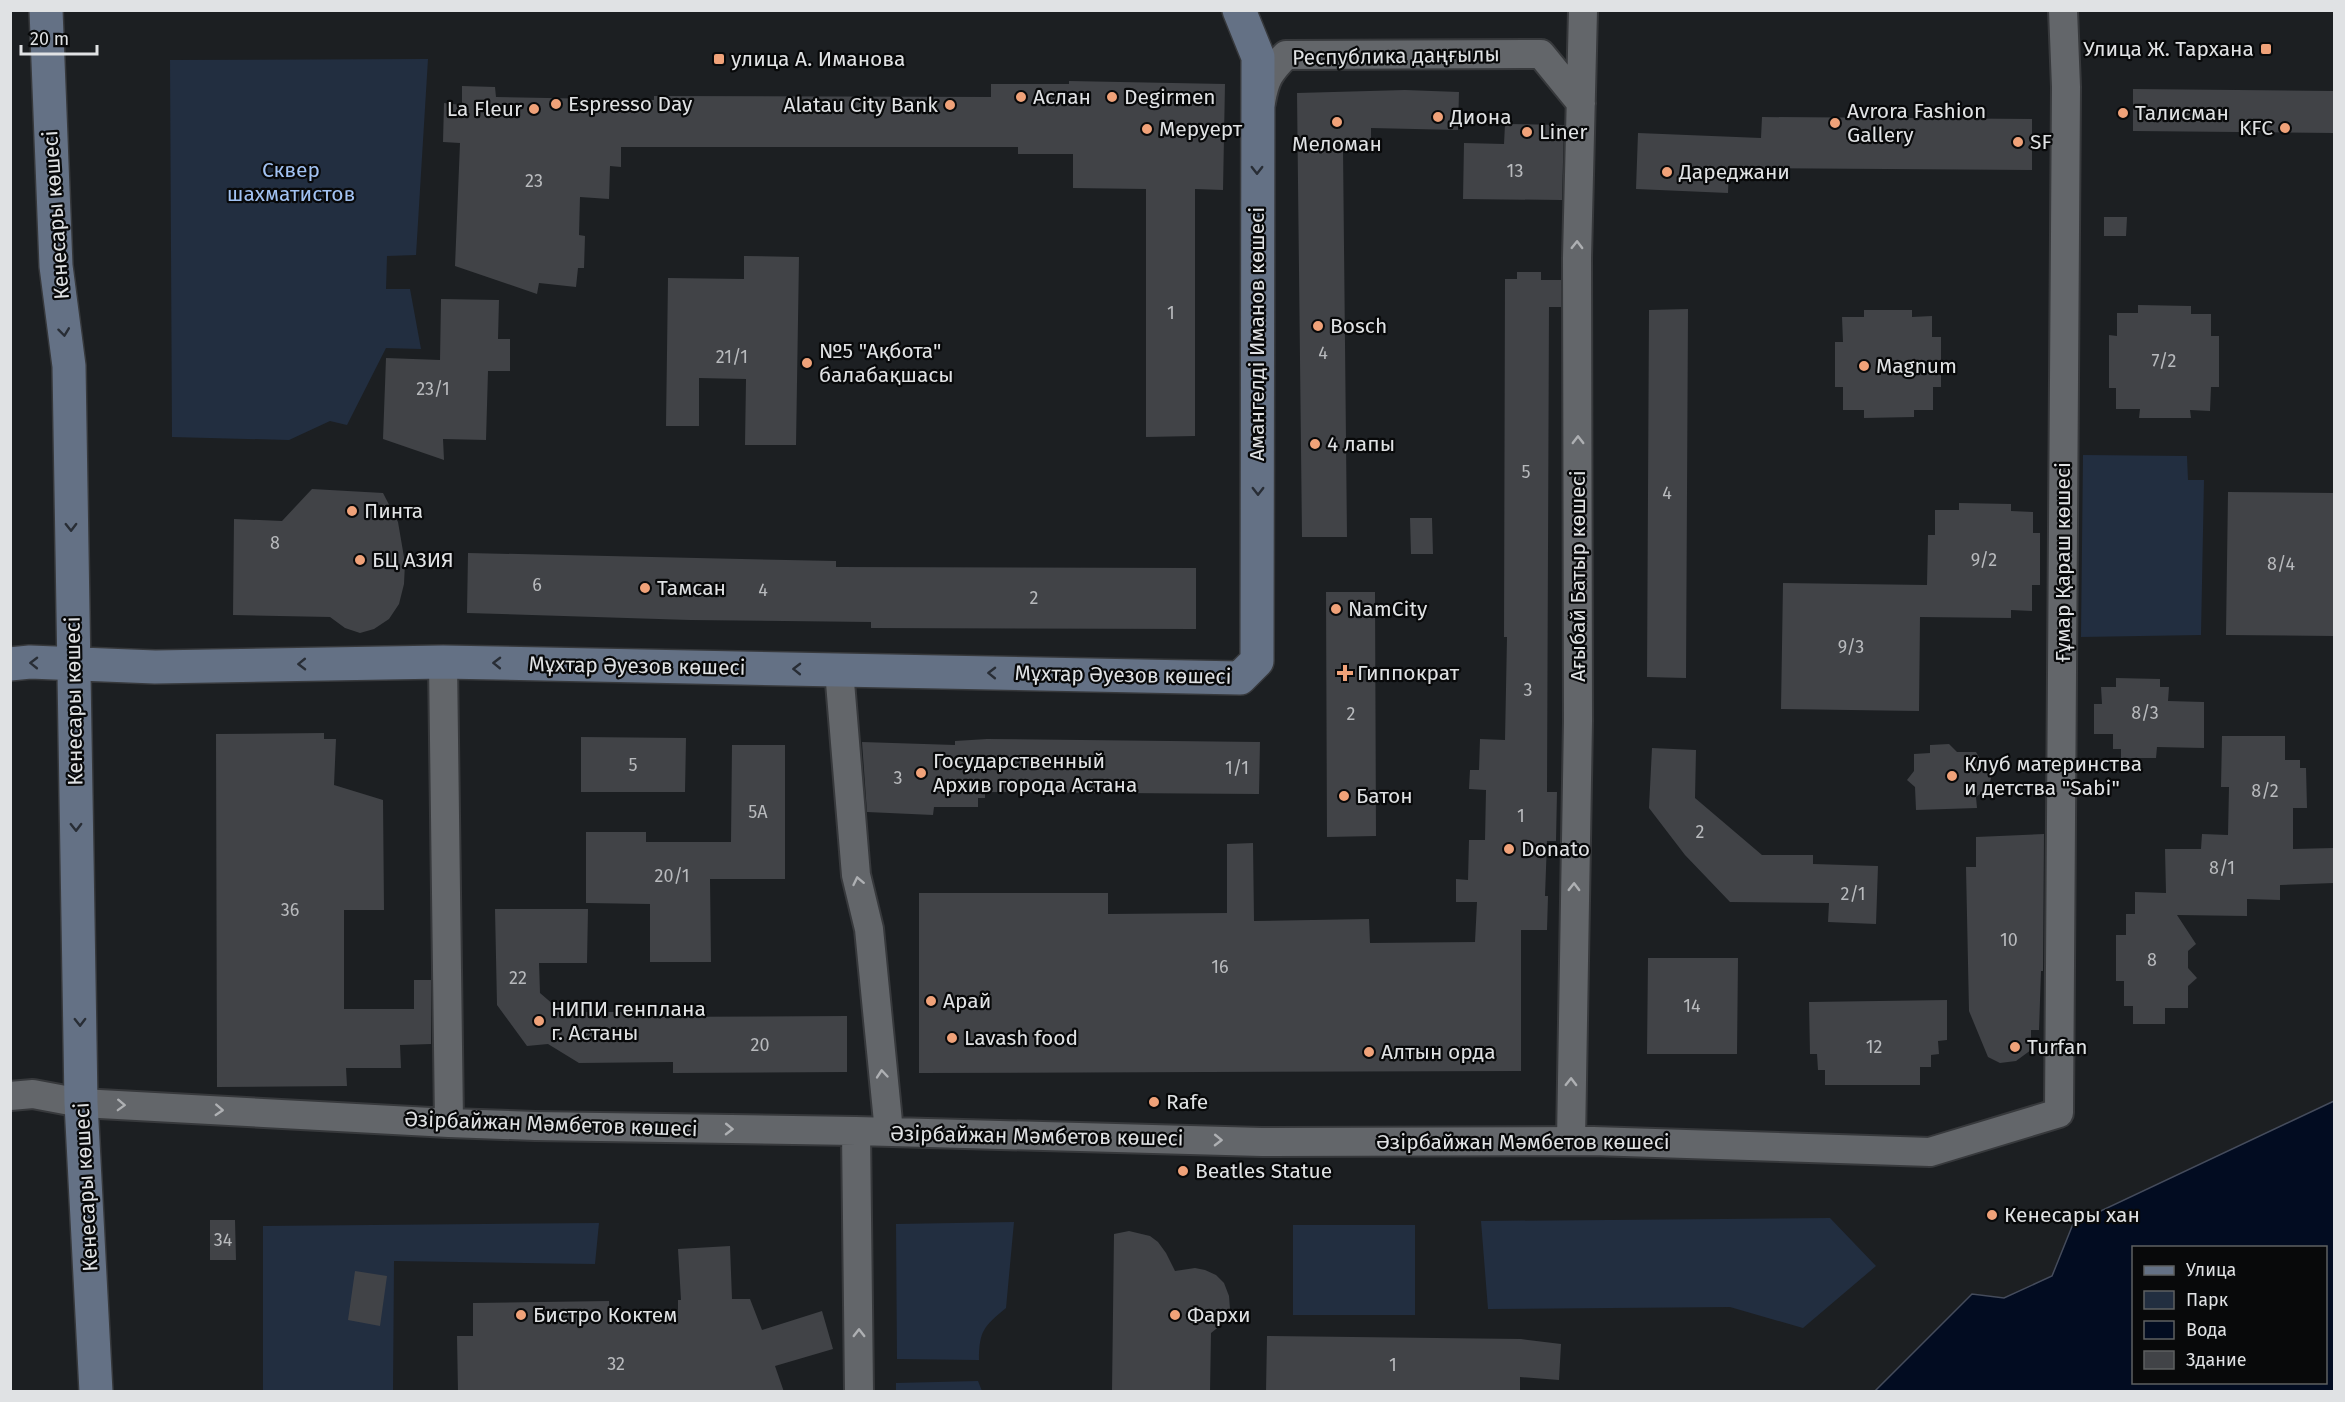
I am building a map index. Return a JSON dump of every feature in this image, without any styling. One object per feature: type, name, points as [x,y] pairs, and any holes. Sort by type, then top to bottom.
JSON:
[{"type":"street","name":"Кенесары көшесі","points":[[46,10],[56,266],[69,366],[81,1103],[96,1392]]},
{"type":"street","name":"Амангелді Иманов көшесі","points":[[1239,10],[1257,57],[1257,661]]},
{"type":"street","name":"Ағыбай Батыр көшесі","points":[[1571,1141],[1578,721],[1577,258],[1582,10]]},
{"type":"street","name":"Ғұмар Қараш көшесі","points":[[2060,1113],[2066,99],[2063,10]]},
{"type":"street","name":"Республика даңғылы","points":[[1257,120],[1265,81],[1272,69],[1286,56],[1540,54],[1581,103]]},
{"type":"street","name":"Мұхтар Әуезов көшесі","points":[[10,664],[156,667],[443,662],[1240,678],[1257,661]]},
{"type":"street","points":[[443,662],[449,1123]]},
{"type":"street","points":[[839,670],[856,875],[869,929],[884,1102],[889,1132]]},
{"type":"street","name":"Әзірбайжан Мәмбетов көшесі","points":[[10,1096],[33,1094],[81,1103],[449,1123],[1262,1142],[1571,1141],[1929,1152],[2060,1113]]},
{"type":"street","points":[[856,1131],[859,1392]]},
{"type":"green space","name":"Сквер шахматистов","points":[[428,59],[416,255],[387,256],[386,289],[410,289],[421,349],[386,348],[347,425],[330,421],[289,440],[172,437],[170,60]]},
{"type":"green space","points":[[2083,455],[2187,456],[2188,480],[2204,480],[2201,635],[2081,637]]},
{"type":"green space","points":[[1830,1218],[1876,1266],[1803,1328],[1730,1307],[1488,1309],[1481,1221]]},
{"type":"green space","points":[[1014,1222],[1006,1308],[984,1330],[980,1342],[979,1360],[897,1359],[896,1224]]},
{"type":"green space","points":[[599,1223],[595,1264],[394,1261],[393,1392],[263,1391],[263,1226]]},
{"type":"green space","points":[[1293,1225],[1415,1225],[1415,1315],[1293,1315]]},
{"type":"green space","points":[[978,1381],[982,1391],[896,1391],[896,1383]]},
{"type":"water","points":[[2334,1101],[2334,1391],[1875,1391],[1972,1294],[2004,1298],[2052,1276],[2073,1224]]},
{"type":"building","points":[[1069,81],[1225,84],[1223,190],[1195,189],[1195,436],[1146,437],[1146,189],[1073,188],[1073,154],[1018,154],[1018,147],[621,147],[621,167],[610,166],[609,199],[580,197],[579,235],[585,236],[584,268],[578,268],[576,287],[539,283],[537,294],[455,266],[460,143],[443,142],[444,103],[462,105],[462,86],[495,87],[496,97],[654,100],[654,96],[991,97],[991,84],[1069,84]]},
{"type":"building","points":[[2133,89],[2334,91],[2334,133],[2133,131]]},
{"type":"building","points":[[1405,90],[1459,92],[1458,130],[1371,128],[1371,148],[1343,149],[1347,537],[1302,537],[1297,93]]},
{"type":"building","points":[[1762,117],[2032,119],[2032,170],[1729,168],[1728,193],[1636,189],[1638,133],[1761,138]]},
{"type":"building","points":[[1505,124],[1564,125],[1562,200],[1463,199],[1464,143],[1504,144]]},
{"type":"building","points":[[2104,217],[2127,217],[2126,236],[2104,236]]},
{"type":"building","points":[[744,256],[799,257],[796,445],[745,445],[746,379],[699,378],[699,426],[666,426],[668,278],[744,279]]},
{"type":"building","points":[[1517,272],[1541,272],[1541,280],[1561,280],[1561,307],[1549,307],[1547,792],[1557,792],[1556,841],[1547,841],[1545,896],[1548,896],[1547,930],[1521,930],[1521,1071],[919,1073],[919,893],[1108,893],[1108,914],[1227,913],[1227,844],[1253,843],[1254,921],[1369,919],[1370,943],[1475,942],[1477,902],[1456,902],[1456,879],[1468,880],[1469,840],[1485,840],[1486,790],[1469,789],[1470,770],[1479,770],[1480,739],[1505,740],[1507,637],[1504,637],[1505,279],[1517,279]]},
{"type":"building","points":[[441,299],[499,300],[498,339],[510,339],[510,371],[488,371],[486,440],[443,439],[444,460],[383,439],[386,358],[440,360]]},
{"type":"building","points":[[2138,305],[2191,306],[2191,314],[2211,314],[2211,336],[2219,336],[2219,387],[2211,387],[2210,411],[2190,410],[2191,418],[2139,418],[2140,409],[2116,409],[2116,388],[2109,388],[2109,335],[2117,336],[2117,313],[2138,313]]},
{"type":"building","points":[[1688,309],[1686,678],[1647,677],[1649,310]]},
{"type":"building","points":[[1864,310],[1912,310],[1912,317],[1932,316],[1932,337],[1941,337],[1941,387],[1933,387],[1933,410],[1914,410],[1914,417],[1864,418],[1864,410],[1843,410],[1843,387],[1835,387],[1835,342],[1843,342],[1842,317],[1864,317]]},
{"type":"building","points":[[312,489],[383,493],[398,522],[405,563],[404,584],[399,604],[389,619],[374,629],[360,633],[345,628],[330,617],[233,615],[234,519],[282,521]]},
{"type":"building","points":[[2228,492],[2334,493],[2334,636],[2226,635]]},
{"type":"building","points":[[1959,503],[2011,504],[2011,511],[2033,512],[2033,533],[2040,533],[2040,585],[2032,585],[2032,611],[2011,610],[2011,618],[1920,617],[1919,711],[1781,709],[1783,583],[1927,585],[1928,535],[1935,535],[1935,510],[1959,510]]},
{"type":"building","points":[[1410,518],[1432,518],[1433,554],[1411,554]]},
{"type":"building","points":[[468,553],[836,561],[836,567],[1196,568],[1196,629],[871,628],[871,622],[690,620],[467,613]]},
{"type":"building","points":[[1326,592],[1375,592],[1376,836],[1327,837]]},
{"type":"building","points":[[2116,678],[2160,679],[2160,687],[2169,687],[2168,701],[2204,702],[2204,748],[2157,747],[2156,758],[2121,758],[2121,749],[2113,749],[2113,734],[2094,734],[2094,704],[2102,704],[2101,687],[2116,687]]},
{"type":"building","points":[[324,733],[324,739],[336,739],[334,785],[383,800],[384,910],[344,910],[344,1009],[414,1009],[414,980],[431,980],[431,1044],[400,1045],[401,1068],[346,1068],[347,1086],[217,1087],[216,734]]},
{"type":"building","points":[[2222,736],[2285,736],[2285,760],[2300,760],[2300,768],[2306,768],[2307,808],[2293,808],[2293,849],[2334,848],[2334,883],[2280,885],[2280,900],[2247,899],[2247,916],[2177,915],[2196,944],[2188,951],[2188,968],[2197,978],[2188,986],[2188,1008],[2165,1008],[2165,1024],[2133,1024],[2133,1006],[2124,1006],[2124,981],[2116,981],[2116,935],[2126,935],[2126,914],[2135,914],[2135,892],[2166,893],[2165,849],[2201,849],[2202,834],[2228,835],[2229,787],[2221,787]]},
{"type":"building","points":[[581,737],[686,738],[685,792],[581,792]]},
{"type":"building","points":[[987,739],[1260,742],[1259,794],[985,792],[985,798],[978,798],[978,807],[934,807],[933,815],[867,812],[862,742],[955,745],[955,741]]},
{"type":"building","points":[[1949,744],[1957,752],[1976,752],[1991,778],[1989,787],[1976,797],[1977,808],[1916,810],[1915,787],[1907,780],[1914,771],[1914,754],[1930,753],[1930,745]]},
{"type":"building","points":[[732,745],[785,745],[785,879],[710,879],[711,962],[650,962],[650,904],[586,903],[586,832],[646,832],[646,842],[731,842]]},
{"type":"building","points":[[1652,748],[1696,750],[1695,798],[1762,855],[1813,855],[1813,864],[1878,866],[1876,924],[1828,922],[1829,903],[1730,902],[1685,855],[1649,808]]},
{"type":"building","points":[[2044,834],[2043,971],[2041,971],[2039,1030],[2031,1030],[2031,1050],[2016,1061],[2000,1063],[1988,1057],[1969,1011],[1966,867],[1976,867],[1976,837]]},
{"type":"building","points":[[495,909],[588,909],[587,963],[539,963],[540,993],[562,1012],[638,1012],[638,1017],[847,1016],[847,1072],[673,1073],[673,1062],[579,1063],[548,1044],[527,1046],[497,1005]]},
{"type":"building","points":[[1648,958],[1738,958],[1737,1054],[1647,1054]]},
{"type":"building","points":[[1947,1000],[1947,1040],[1938,1041],[1939,1054],[1931,1055],[1931,1067],[1920,1067],[1920,1085],[1825,1085],[1825,1070],[1818,1070],[1817,1054],[1810,1054],[1809,1002]]},
{"type":"building","points":[[210,1220],[235,1220],[236,1260],[210,1260]]},
{"type":"building","points":[[1129,1231],[1150,1236],[1158,1242],[1175,1271],[1195,1268],[1205,1270],[1216,1275],[1224,1283],[1229,1296],[1230,1309],[1226,1321],[1211,1333],[1210,1392],[1112,1392],[1114,1234]]},
{"type":"building","points":[[730,1246],[732,1299],[750,1299],[762,1330],[822,1311],[833,1349],[775,1366],[784,1392],[458,1392],[457,1336],[473,1336],[473,1303],[609,1301],[610,1322],[656,1321],[657,1316],[678,1315],[678,1300],[681,1300],[678,1249]]},
{"type":"building","points":[[355,1271],[387,1276],[380,1326],[348,1320]]},
{"type":"building","points":[[1267,1336],[1521,1339],[1561,1344],[1559,1380],[1520,1377],[1520,1392],[1266,1392]]},
{"type":"place","name":"Улица Ж. Тархана","points":[[2266,49]]},
{"type":"place","name":"улица А. Иманова","points":[[719,59]]},
{"type":"place","name":"Аслан","points":[[1021,97]]},
{"type":"place","name":"Degirmen","points":[[1112,97]]},
{"type":"place","name":"Espresso Day","points":[[556,104]]},
{"type":"place","name":"Alatau City Bank","points":[[950,105]]},
{"type":"place","name":"La Fleur","points":[[534,109]]},
{"type":"place","name":"Талисман","points":[[2123,113]]},
{"type":"place","name":"Диона","points":[[1438,117]]},
{"type":"place","name":"Меломан","points":[[1337,122]]},
{"type":"place","name":"Avrora Fashion Gallery","points":[[1835,123]]},
{"type":"place","name":"KFC","points":[[2285,128]]},
{"type":"place","name":"Меруерт","points":[[1147,129]]},
{"type":"place","name":"Liner","points":[[1527,132]]},
{"type":"place","name":"SF","points":[[2018,142]]},
{"type":"place","name":"Дареджани","points":[[1667,172]]},
{"type":"place","name":"Bosch","points":[[1318,326]]},
{"type":"place","name":"№5 \"Ақбота\" балабақшасы","points":[[807,363]]},
{"type":"place","name":"Magnum","points":[[1864,366]]},
{"type":"place","name":"4 лапы","points":[[1315,444]]},
{"type":"place","name":"Пинта","points":[[352,511]]},
{"type":"place","name":"БЦ АЗИЯ","points":[[360,560]]},
{"type":"place","name":"Тамсан","points":[[645,588]]},
{"type":"place","name":"NamCity","points":[[1336,609]]},
{"type":"place","name":"Гиппократ","points":[[1345,673]]},
{"type":"place","name":"Государственный Архив города Астана","points":[[921,773]]},
{"type":"place","name":"Клуб материнства и детства \"Sabi\"","points":[[1952,776]]},
{"type":"place","name":"Батон","points":[[1344,796]]},
{"type":"place","name":"Donato","points":[[1509,849]]},
{"type":"place","name":"Арай","points":[[931,1001]]},
{"type":"place","name":"НИПИ генплана г. Астаны","points":[[539,1021]]},
{"type":"place","name":"Lavash food","points":[[952,1038]]},
{"type":"place","name":"Turfan","points":[[2015,1047]]},
{"type":"place","name":"Алтын орда","points":[[1369,1052]]},
{"type":"place","name":"Rafe","points":[[1154,1102]]},
{"type":"place","name":"Beatles Statue","points":[[1183,1171]]},
{"type":"place","name":"Кенесары хан","points":[[1992,1215]]},
{"type":"place","name":"Бистро Коктем","points":[[521,1315]]},
{"type":"place","name":"Фархи","points":[[1175,1315]]}]
